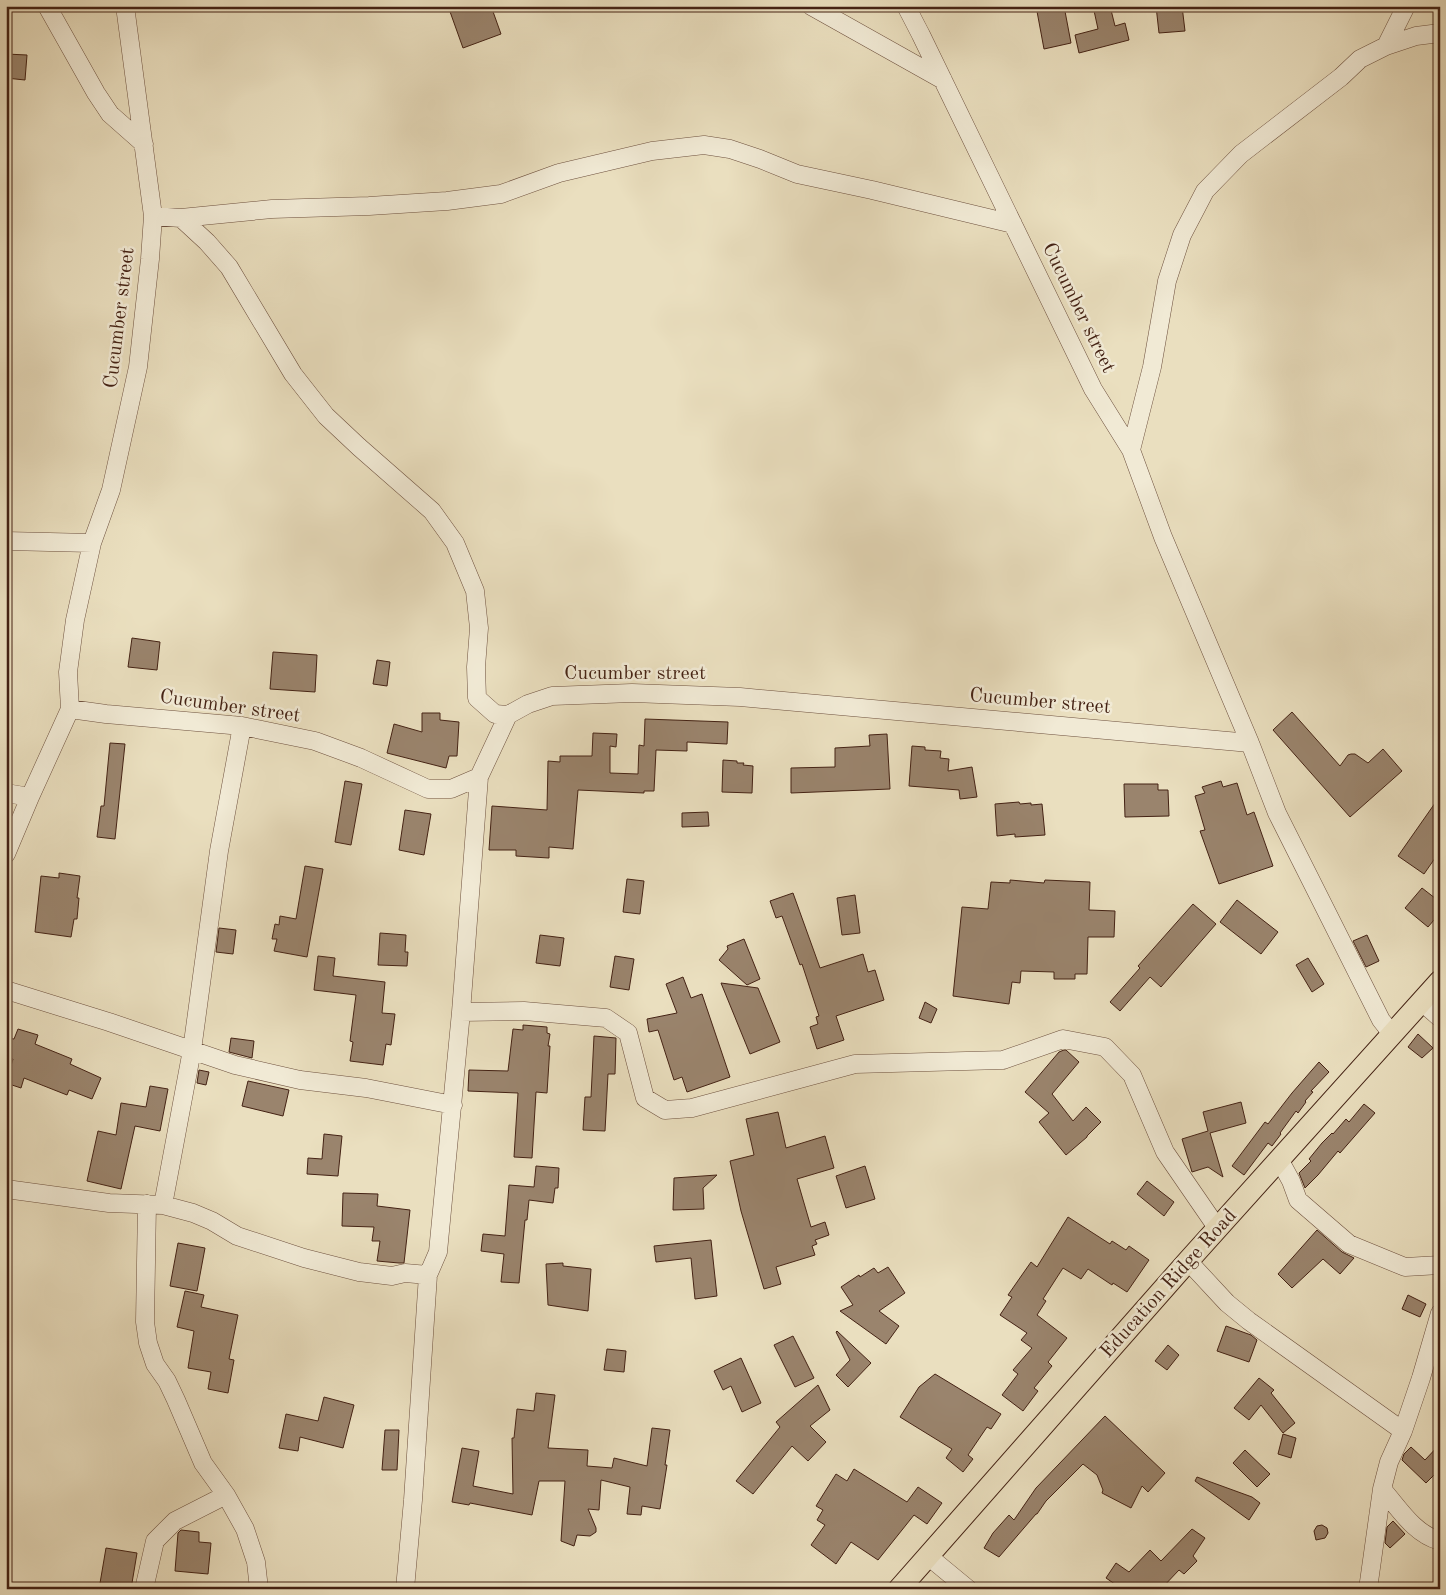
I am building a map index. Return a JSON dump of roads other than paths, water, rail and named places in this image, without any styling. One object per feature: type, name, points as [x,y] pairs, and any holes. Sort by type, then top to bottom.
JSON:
[{"type":"main road","name":"Education Ridge Road","points":[[899,1589],[1188,1261],[1440,981]]},
{"type":"street","points":[[47,6],[96,93],[110,114],[144,144]]},
{"type":"street","name":"Cucumber street","points":[[125,6],[152,216],[150,259],[138,367],[111,490],[92,543],[75,620],[68,672],[70,709],[242,726],[315,741],[361,758],[428,790],[451,789],[479,777]]},
{"type":"street","points":[[811,6],[943,80]]},
{"type":"street","name":"Cucumber street","points":[[906,6],[1093,388],[1131,450],[1163,537],[1250,742],[1277,813],[1381,1020],[1392,1034]]},
{"type":"street","points":[[1386,46],[1406,6]]},
{"type":"street","points":[[1131,450],[1152,368],[1167,281],[1182,235],[1205,191],[1241,154],[1341,77],[1360,59],[1386,46],[1416,36],[1440,33]]},
{"type":"street","points":[[152,216],[181,218],[272,209],[448,201],[501,194],[559,173],[652,151],[704,146],[730,150],[760,159],[797,174],[1013,224]]},
{"type":"street","points":[[181,218],[229,267],[293,374],[326,416],[432,511],[454,544],[475,591],[480,628],[476,667],[477,698],[494,714],[508,715],[479,777],[453,1105],[438,1252],[428,1275],[414,1490],[405,1589]]},
{"type":"street","points":[[6,541],[92,543]]},
{"type":"street","name":"Cucumber street","points":[[508,715],[528,704],[552,696],[632,693],[730,696],[1250,742]]},
{"type":"street","points":[[6,854],[70,709]]},
{"type":"street","points":[[242,726],[219,851],[192,1050],[155,1204],[145,1314],[148,1343],[155,1364],[167,1381],[203,1463],[226,1495],[245,1529],[256,1562],[259,1589]]},
{"type":"street","points":[[6,793],[30,797]]},
{"type":"street","points":[[6,990],[235,1065],[300,1080],[366,1088],[453,1105]]},
{"type":"street","points":[[1422,1002],[1440,1018]]},
{"type":"street","points":[[461,1012],[524,1012],[606,1018],[628,1032],[645,1098],[665,1110],[692,1108],[855,1064],[1003,1060],[1062,1039],[1105,1047],[1132,1075],[1165,1152],[1218,1229]]},
{"type":"street","points":[[1280,1160],[1298,1200],[1349,1244],[1405,1267],[1440,1265]]},
{"type":"street","points":[[6,1189],[109,1202],[155,1204],[193,1213],[212,1221],[237,1236],[304,1258],[360,1272],[392,1276],[405,1273],[428,1275]]},
{"type":"street","points":[[1188,1261],[1227,1303],[1249,1321],[1402,1431]]},
{"type":"street","points":[[1368,1589],[1382,1489],[1389,1462],[1421,1378],[1440,1313]]},
{"type":"street","points":[[1382,1489],[1416,1529],[1440,1541]]},
{"type":"street","points":[[144,1589],[155,1541],[175,1520],[226,1495]]},
{"type":"street","points":[[928,1556],[968,1589]]}]
